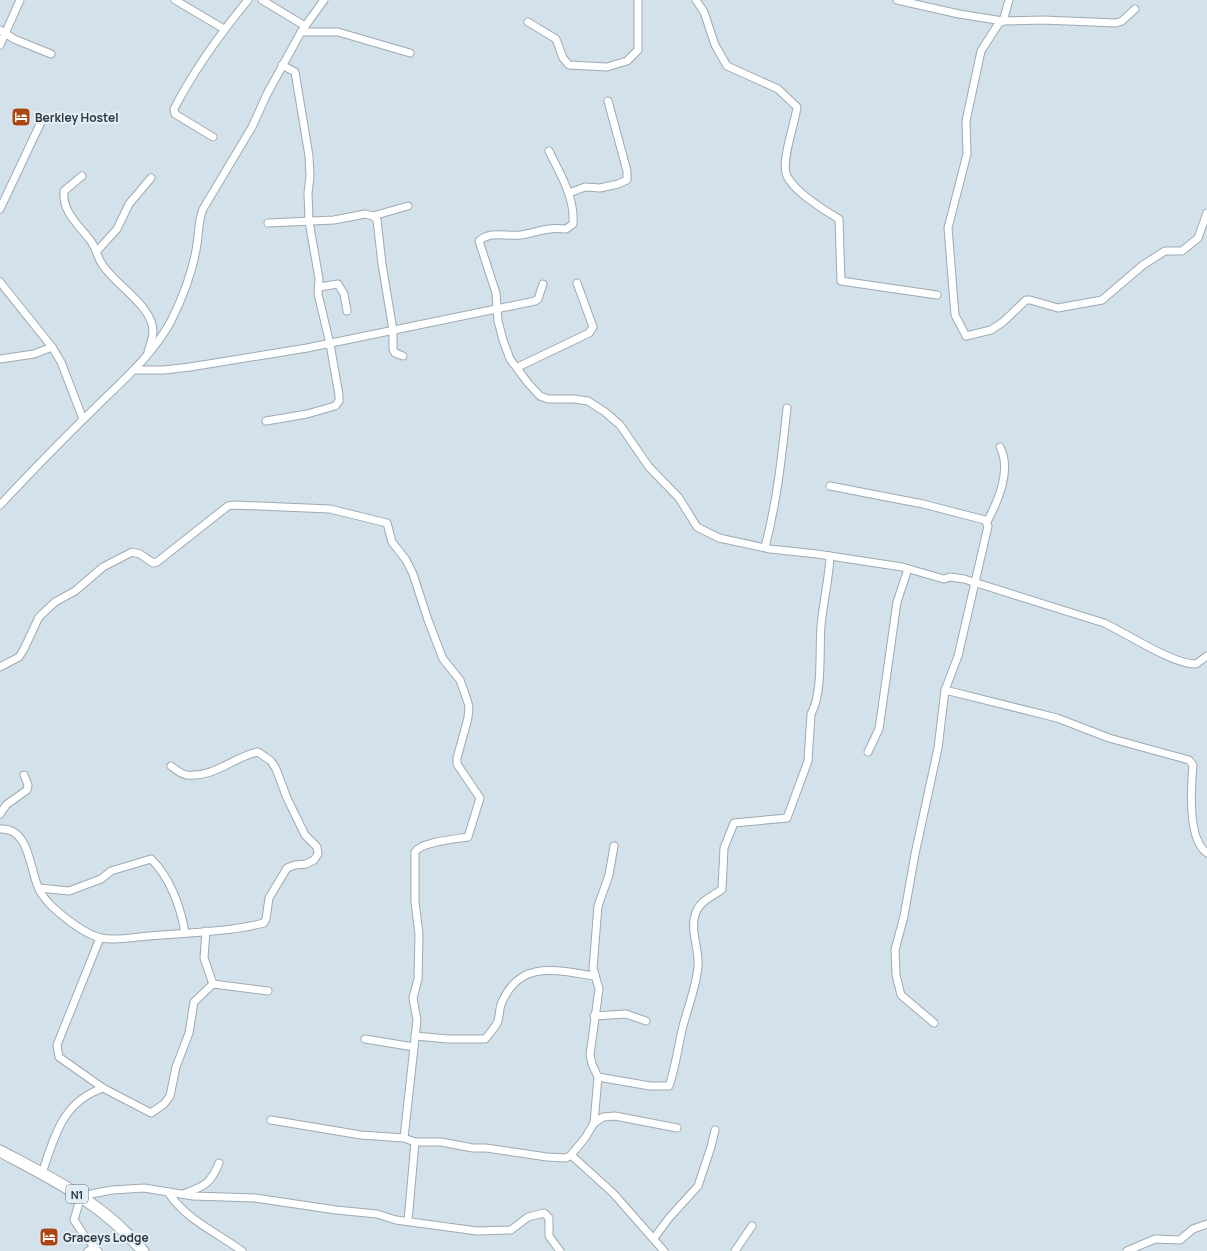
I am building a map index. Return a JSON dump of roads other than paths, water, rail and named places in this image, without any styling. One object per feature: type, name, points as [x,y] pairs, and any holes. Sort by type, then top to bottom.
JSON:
[{"type":"highway","name":"N1","points":[[0,1151],[81,1196],[109,1216],[143,1251]]},
{"type":"street","points":[[0,45],[3,32],[20,0]]},
{"type":"street","points":[[175,0],[224,28]]},
{"type":"street","points":[[213,137],[175,114],[174,108],[185,87],[224,28],[248,0]]},
{"type":"street","points":[[262,0],[303,29],[338,32],[410,53]]},
{"type":"street","points":[[0,505],[83,419],[134,370],[148,354],[170,322],[186,288],[197,243],[199,217],[252,127],[282,65],[303,29],[324,0]]},
{"type":"street","points":[[528,22],[556,39],[563,58],[569,65],[607,67],[627,61],[638,50],[638,0]]},
{"type":"street","points":[[696,0],[704,12],[715,45],[727,66],[778,89],[797,107],[795,122],[788,147],[786,173],[794,188],[838,219],[841,281],[937,295]]},
{"type":"street","points":[[897,0],[959,14],[1003,21],[1043,20],[1116,24],[1127,18],[1135,9]]},
{"type":"street","points":[[1009,0],[1003,21],[999,22],[981,51],[966,121],[967,154],[948,228],[955,315],[966,336],[991,330],[1003,322],[1026,300],[1058,308],[1102,300],[1143,265],[1165,251],[1182,251],[1198,238],[1207,213]]},
{"type":"street","points":[[3,32],[50,54]]},
{"type":"street","points":[[266,420],[307,414],[335,406],[339,401],[330,344],[318,294],[319,287],[309,221],[308,193],[310,170],[307,139],[296,72],[282,65]]},
{"type":"street","points":[[569,193],[585,187],[600,188],[612,186],[627,180],[627,171],[608,101]]},
{"type":"street","points":[[0,209],[41,122]]},
{"type":"street","points":[[549,151],[569,193],[574,211],[573,224],[566,229],[550,228],[520,235],[503,234],[484,236],[479,241],[496,293],[496,309],[507,352],[528,383],[540,396],[548,399],[574,399],[588,401],[605,412],[620,425],[649,467],[679,498],[697,527],[707,534],[719,538],[785,552],[830,556],[908,569],[944,579],[957,577],[974,581],[1104,623],[1126,633],[1139,642],[1186,662],[1196,664],[1207,656]]},
{"type":"street","points":[[82,176],[64,191],[63,201],[66,211],[92,242],[97,251],[101,264],[135,297],[150,320],[153,330],[148,354]]},
{"type":"street","points":[[97,251],[117,229],[130,204],[150,178]]},
{"type":"street","points":[[268,223],[334,220],[365,214],[373,216],[408,206]]},
{"type":"street","points":[[373,216],[377,220],[382,264],[393,330],[393,349],[396,353],[403,356]]},
{"type":"street","points":[[0,282],[52,347],[61,362],[83,419]]},
{"type":"street","points":[[518,367],[589,333],[593,327],[577,283]]},
{"type":"street","points":[[319,287],[338,284],[344,294],[347,311]]},
{"type":"street","points":[[134,370],[164,370],[190,367],[330,344],[535,301],[538,299],[543,284]]},
{"type":"street","points":[[0,359],[34,354],[52,347]]},
{"type":"street","points":[[765,547],[771,525],[782,458],[787,408]]},
{"type":"street","points":[[934,1023],[901,995],[896,975],[895,950],[904,916],[915,854],[938,748],[945,690],[958,656],[974,581],[981,561],[987,522],[1000,493],[1005,470],[1005,457],[1000,447]]},
{"type":"street","points":[[830,486],[923,504],[985,520],[987,522]]},
{"type":"street","points":[[0,667],[19,657],[39,617],[55,602],[75,591],[104,566],[132,552],[140,554],[153,563],[157,562],[228,506],[253,505],[330,509],[387,523],[392,542],[406,560],[413,574],[443,659],[460,680],[466,697],[469,706],[468,718],[457,758],[457,764],[480,798],[468,837],[428,844],[418,847],[415,852],[415,902],[419,934],[418,979],[413,998],[417,1020],[404,1138]]},
{"type":"street","points":[[598,1077],[650,1086],[669,1086],[675,1070],[683,1027],[698,966],[694,941],[694,918],[696,910],[701,903],[722,889],[724,848],[734,823],[787,818],[808,761],[811,714],[815,708],[820,670],[821,625],[829,579],[830,556]]},
{"type":"street","points":[[868,752],[879,729],[897,602],[908,569]]},
{"type":"street","points":[[945,690],[1057,718],[1109,738],[1189,760],[1193,765],[1191,810],[1195,832],[1202,848],[1207,853]]},
{"type":"street","points":[[0,829],[12,831],[18,836],[28,852],[40,892],[55,909],[84,930],[100,938],[116,939],[185,934],[264,923],[269,898],[287,868],[294,865],[306,864],[314,860],[318,854],[317,848],[305,835],[287,798],[276,769],[271,761],[258,752],[250,754],[218,770],[200,774],[186,775],[171,766]]},
{"type":"street","points":[[0,814],[6,806],[28,790],[28,785],[24,775]]},
{"type":"street","points":[[271,1120],[361,1135],[404,1138],[415,1142],[441,1142],[473,1148],[493,1149],[558,1159],[566,1158],[571,1155],[585,1138],[594,1122],[598,1077],[590,1055],[594,1016],[599,989],[592,968],[598,906],[609,875],[614,846]]},
{"type":"street","points":[[39,888],[69,891],[101,879],[111,871],[151,859],[168,884],[178,905],[185,934]]},
{"type":"street","points":[[206,931],[204,958],[213,984]]},
{"type":"street","points":[[100,938],[57,1045],[59,1057],[103,1088],[151,1113],[164,1104],[170,1096],[176,1067],[184,1048],[194,1002],[213,984]]},
{"type":"street","points":[[415,1036],[448,1039],[485,1039],[498,1021],[502,1002],[509,987],[522,975],[532,971],[595,976]]},
{"type":"street","points":[[213,984],[268,991]]},
{"type":"street","points":[[594,1016],[626,1014],[646,1021]]},
{"type":"street","points":[[364,1040],[414,1047]]},
{"type":"street","points":[[42,1173],[57,1130],[68,1110],[90,1092],[103,1088]]},
{"type":"street","points":[[594,1122],[610,1116],[678,1128]]},
{"type":"street","points":[[654,1238],[669,1218],[698,1186],[712,1148],[715,1130]]},
{"type":"street","points":[[408,1221],[415,1142]]},
{"type":"street","points":[[571,1155],[613,1193],[664,1251]]},
{"type":"street","points":[[183,1194],[200,1188],[210,1181],[220,1163]]},
{"type":"street","points":[[97,1249],[84,1235],[74,1220],[81,1196],[112,1190],[144,1188],[214,1198],[233,1196],[255,1198],[336,1210],[377,1214],[396,1220],[477,1231],[511,1230],[528,1217],[544,1213],[548,1218],[549,1236],[560,1251]]},
{"type":"street","points":[[168,1192],[175,1203],[197,1222],[242,1251]]},
{"type":"street","points":[[1127,1251],[1155,1239],[1180,1240],[1193,1228],[1207,1224]]},
{"type":"street","points":[[735,1251],[752,1226]]},
{"type":"street","points":[[88,1251],[97,1249]]},
{"type":"place","name":"Berkley Hostel","points":[[21,117]]},
{"type":"place","name":"Graceys Lodge","points":[[49,1237]]}]
